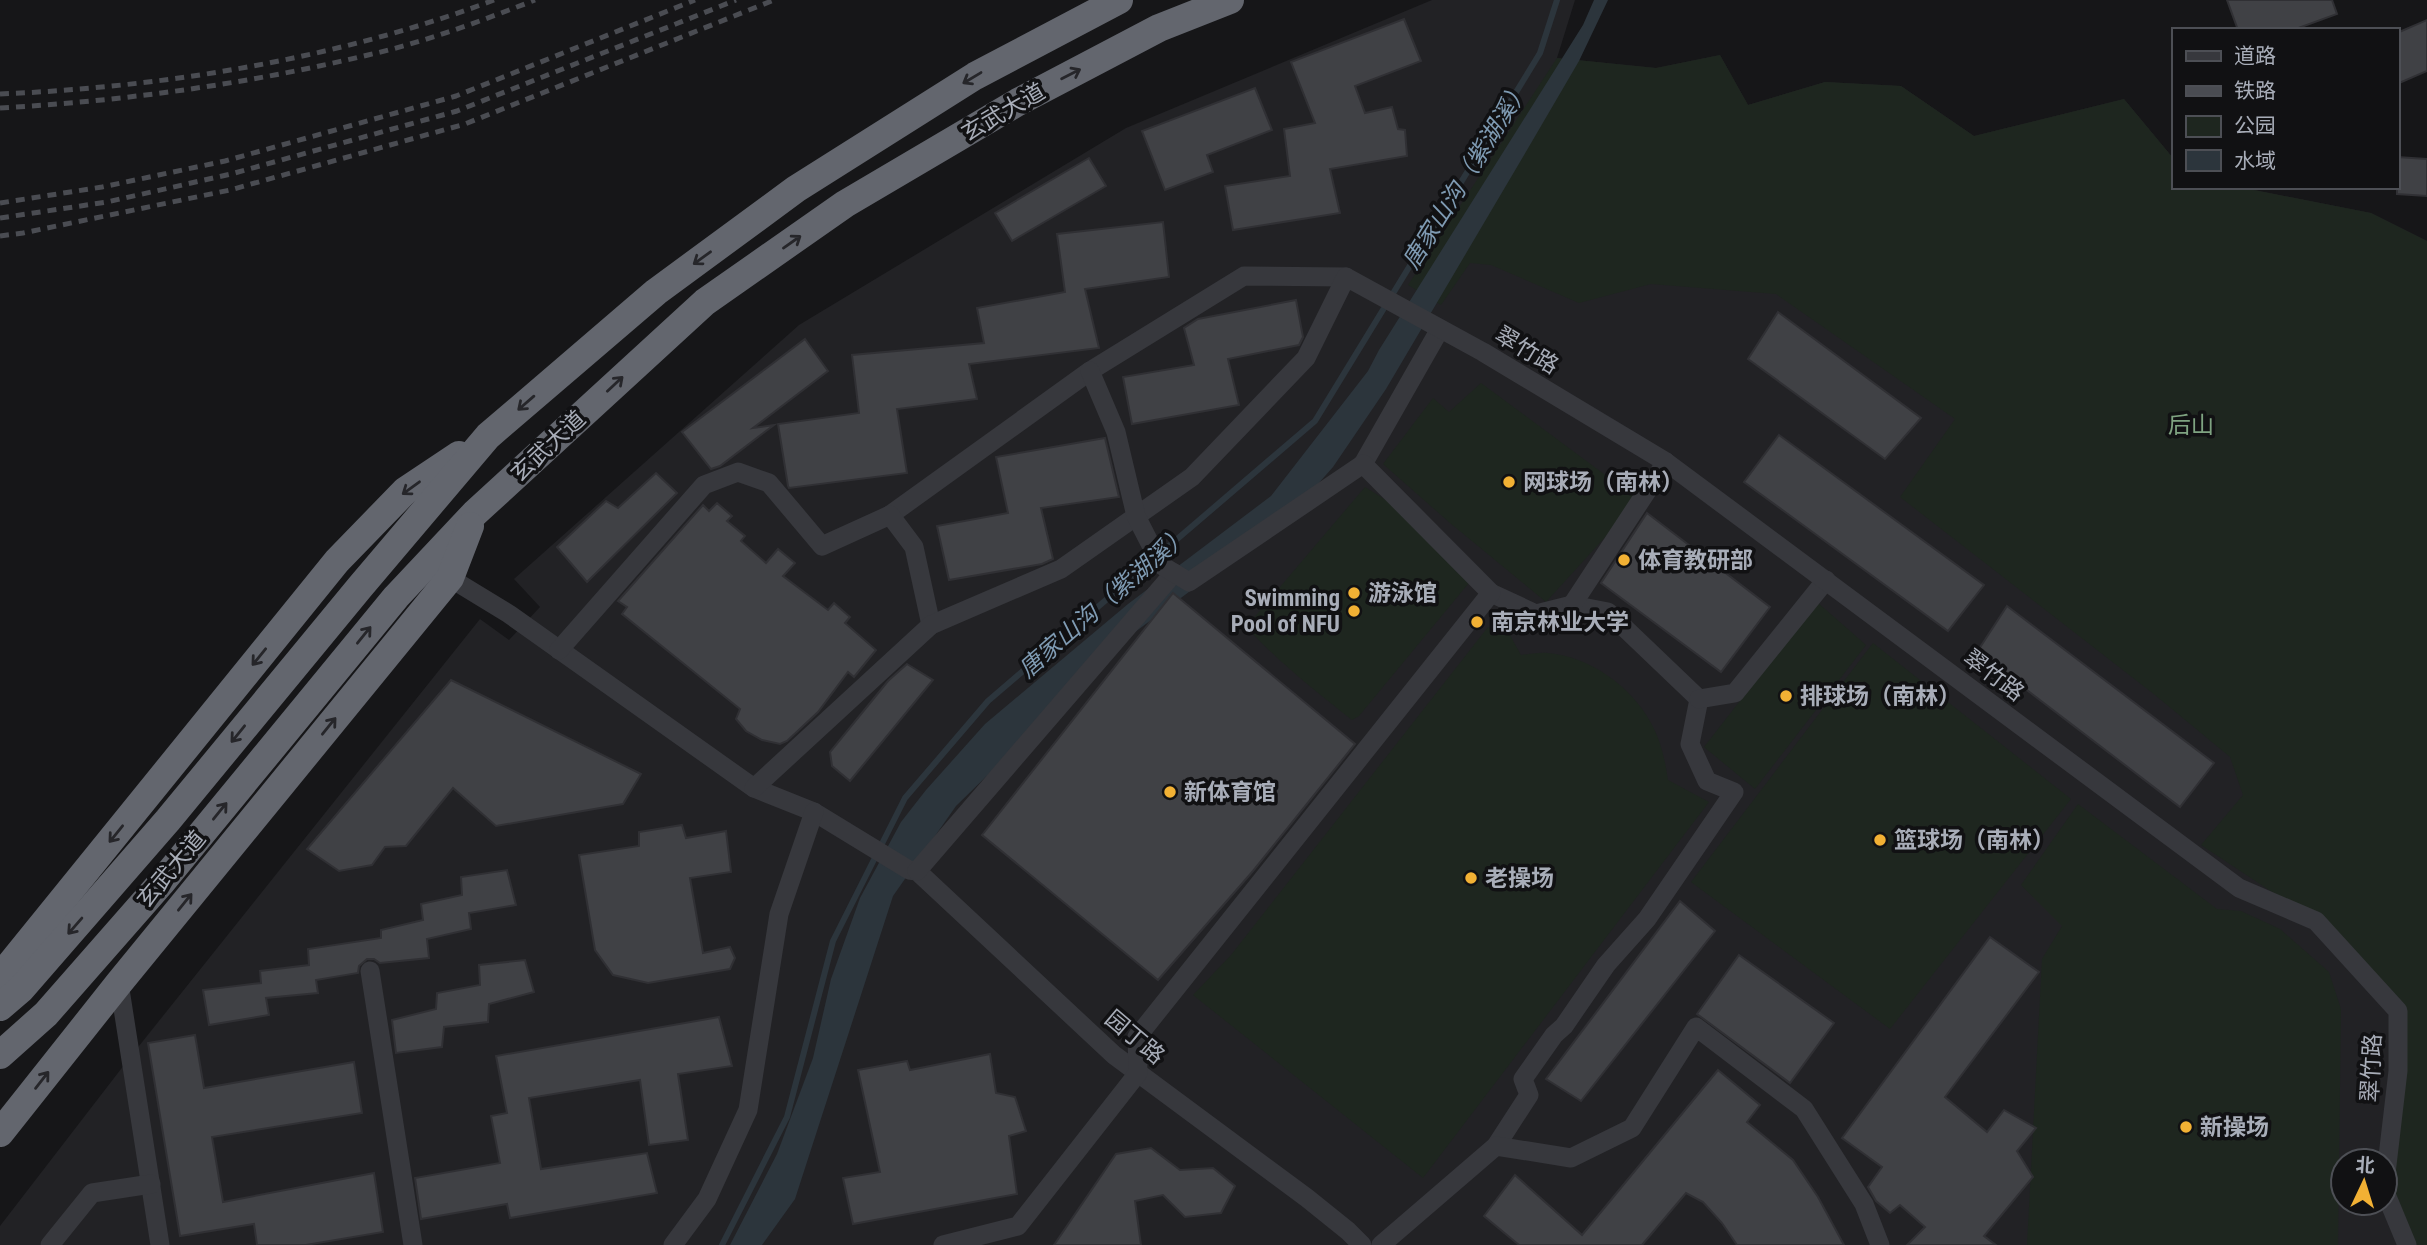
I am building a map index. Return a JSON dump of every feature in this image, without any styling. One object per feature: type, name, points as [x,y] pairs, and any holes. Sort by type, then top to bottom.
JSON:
[{"type":"highway","name":"玄武大道","points":[[10,983],[167,820],[488,436],[656,292],[796,189],[975,76],[1119,0]]},
{"type":"highway","name":"玄武大道","points":[[0,1055],[46,1014],[161,883],[396,597],[475,513],[705,302],[845,204],[1018,102],[1159,28],[1230,0]]},
{"type":"highway","points":[[0,1007],[10,983],[337,561],[405,491],[488,436]]},
{"type":"highway","points":[[0,1133],[450,578],[475,513]]},
{"type":"lane","points":[[559,650],[704,485],[737,472],[769,483],[822,546],[890,515],[1090,372],[1244,276],[1346,277],[1306,358],[1192,477],[1061,569],[931,625],[754,788]]},
{"type":"lane","name":"翠竹路","points":[[1346,277],[1667,461],[2239,888],[2316,922],[2398,1011],[2398,1072],[2389,1147]]},
{"type":"lane","points":[[1090,372],[1116,432],[1136,516],[1151,546],[1167,569],[1189,582],[1363,464],[1440,329]]},
{"type":"lane","points":[[1572,604],[1667,461]]},
{"type":"lane","points":[[1363,464],[1490,593],[1536,614],[1572,604],[1608,612],[1699,699]]},
{"type":"lane","points":[[890,515],[914,547],[931,625]]},
{"type":"lane","points":[[917,871],[1167,569]]},
{"type":"lane","name":"园丁路","points":[[450,578],[509,614],[754,788],[814,812],[909,870],[917,871],[1114,1055],[1307,1198],[1362,1245]]},
{"type":"lane","points":[[1699,699],[1735,693],[1826,580]]},
{"type":"lane","points":[[943,1245],[1018,1226],[1138,1073],[1136,1037],[1490,593]]},
{"type":"lane","points":[[1381,1245],[1496,1146],[1529,1095],[1523,1079],[1606,965],[1647,919],[1734,792],[1707,781],[1690,744],[1699,699]]},
{"type":"lane","points":[[673,1245],[707,1199],[748,1110],[779,914],[814,812]]},
{"type":"lane","points":[[370,971],[413,1245]]},
{"type":"lane","points":[[119,983],[160,1245]]},
{"type":"lane","points":[[1496,1146],[1570,1158],[1632,1128],[1696,1027],[1804,1109],[1864,1204],[1881,1245]]},
{"type":"lane","points":[[50,1245],[92,1193],[151,1184]]},
{"type":"lane","points":[[2395,1217],[2407,1245]]},
{"type":"shaded area","name":"南京林业大学","points":[[1432,0],[1575,0],[1557,58],[1656,68],[1720,55],[1748,105],[1825,82],[1901,86],[1974,136],[2124,99],[2172,157],[2172,189],[2249,189],[2371,213],[2427,241],[2427,1245],[0,1245],[0,1226],[131,1056],[480,619],[509,640],[540,607],[514,579],[799,325],[1126,128]]},
{"type":"green space","name":"后山","points":[[1720,55],[1748,105],[1825,82],[1901,86],[1974,136],[2124,99],[2172,157],[2172,189],[2249,189],[2371,213],[2427,241],[2427,1245],[2409,1245],[2396,1217],[2399,1217],[2399,1147],[2388,1147],[2398,1011],[2316,921],[2201,845],[2243,795],[2230,757],[2155,695],[1900,497],[1955,419],[1776,294],[1651,284],[1579,303],[1491,265],[1470,263],[1441,305],[1408,285],[1557,58],[1656,68]]},
{"type":"green space","name":"网球场（南林）","points":[[1481,383],[1639,500],[1546,602],[1383,464],[1433,398],[1449,412]]},
{"type":"green space","name":"Swimming Pool of NFU","points":[[1365,487],[1394,505],[1473,578],[1359,716],[1352,720],[1284,664],[1246,627]]},
{"type":"green space","name":"排球场（南林）","points":[[1817,602],[1866,645],[1755,789],[1704,747]]},
{"type":"green space","name":"老操场","points":[[1488,627],[1499,634],[1507,630],[1521,655],[1563,655],[1594,667],[1621,686],[1643,710],[1654,730],[1668,780],[1709,802],[1423,1178],[1193,995],[1231,955]]},
{"type":"green space","name":"篮球场（南林）","points":[[1873,643],[2071,799],[1890,1029],[1691,882]]},
{"type":"green space","name":"新操场","points":[[2078,804],[2217,909],[2241,911],[2280,929],[2329,972],[2341,1009],[2339,1147],[2329,1147],[2329,1217],[2338,1217],[2338,1245],[2027,1245],[2042,959],[2062,926],[2021,885]]},
{"type":"water","points":[[1594,0],[1608,0],[1579,61],[1386,389],[1333,467],[1287,519],[1131,635],[956,806],[893,896],[795,1199],[762,1245],[730,1245],[777,1154],[813,1058],[831,979],[860,898],[901,822],[985,724],[1128,604],[1271,496],[1368,371],[1583,25]]},
{"type":"building","points":[[2227,0],[2332,0],[2337,14],[2298,28],[2237,28]]},
{"type":"building","points":[[1404,19],[1421,61],[1355,86],[1365,113],[1392,107],[1398,129],[1405,130],[1407,156],[1330,169],[1340,213],[1233,230],[1225,186],[1290,176],[1284,129],[1315,123],[1291,62]]},
{"type":"building","points":[[2427,20],[2427,71],[2399,83],[2399,32]]},
{"type":"building","points":[[1255,88],[1272,130],[1207,155],[1213,172],[1165,190],[1142,131]]},
{"type":"building","points":[[2399,157],[2427,159],[2427,196],[2397,194]]},
{"type":"building","points":[[1089,158],[1106,186],[1012,241],[995,213]]},
{"type":"building","points":[[1163,222],[1169,277],[1085,289],[1099,348],[969,364],[977,399],[897,409],[907,473],[789,488],[778,424],[859,413],[852,355],[984,343],[977,308],[1065,292],[1057,234]]},
{"type":"building","points":[[1296,300],[1303,337],[1299,345],[1228,359],[1239,405],[1132,424],[1123,377],[1194,365],[1184,328],[1198,319]]},
{"type":"building","points":[[1778,312],[1921,418],[1885,459],[1748,359]]},
{"type":"building","points":[[805,339],[828,371],[753,428],[774,425],[720,466],[711,469],[682,432]]},
{"type":"building","points":[[1779,435],[1984,585],[1948,631],[1744,482]]},
{"type":"building","points":[[1105,438],[1119,497],[1041,508],[1053,559],[1042,564],[949,580],[937,526],[1008,513],[996,457]]},
{"type":"building","points":[[656,473],[677,493],[587,582],[557,547],[606,501],[618,508]]},
{"type":"building","points":[[717,503],[732,516],[727,521],[745,536],[741,541],[766,563],[778,549],[795,563],[783,576],[828,610],[834,603],[850,617],[845,623],[876,650],[854,677],[848,672],[818,712],[787,741],[780,744],[762,740],[746,731],[736,719],[740,709],[622,614],[627,607],[618,601],[703,505],[709,511]]},
{"type":"building","points":[[1647,513],[1770,607],[1721,672],[1601,583]]},
{"type":"building","name":"新体育馆","points":[[1173,593],[1355,744],[1253,871],[1158,980],[982,835]]},
{"type":"building","points":[[2007,606],[2214,763],[2180,807],[1977,652]]},
{"type":"building","points":[[907,664],[933,680],[850,781],[832,766],[830,752],[888,681]]},
{"type":"building","points":[[451,680],[641,774],[623,804],[496,826],[453,788],[406,846],[385,847],[372,865],[339,871],[307,849]]},
{"type":"building","points":[[682,825],[686,838],[726,831],[731,872],[690,878],[703,953],[730,947],[735,958],[730,969],[648,983],[613,975],[595,950],[579,855],[639,846],[639,832]]},
{"type":"building","points":[[507,870],[516,905],[469,913],[471,929],[427,939],[429,958],[380,963],[367,959],[359,966],[358,973],[316,980],[318,993],[266,998],[269,1015],[209,1025],[203,990],[261,983],[260,971],[309,965],[308,949],[381,938],[381,930],[423,920],[421,904],[462,895],[461,877]]},
{"type":"building","points":[[1680,901],[1715,931],[1581,1101],[1546,1079]]},
{"type":"building","points":[[1990,937],[2039,972],[1945,1097],[1987,1132],[2004,1110],[2036,1128],[2017,1151],[2033,1177],[1984,1236],[1996,1245],[1907,1245],[1925,1227],[1900,1205],[1890,1213],[1876,1201],[1868,1187],[1882,1167],[1842,1138]]},
{"type":"building","points":[[1739,955],[1834,1023],[1790,1083],[1697,1014]]},
{"type":"building","points":[[525,960],[534,992],[489,1004],[488,1022],[444,1027],[442,1047],[396,1053],[392,1020],[436,1009],[437,993],[480,985],[479,965]]},
{"type":"building","points":[[719,1017],[732,1066],[678,1074],[688,1140],[649,1145],[640,1080],[529,1098],[541,1169],[647,1153],[657,1193],[510,1218],[507,1204],[421,1219],[415,1178],[500,1163],[491,1116],[507,1113],[496,1056]]},
{"type":"building","points":[[195,1035],[204,1088],[354,1062],[362,1113],[212,1137],[223,1202],[374,1173],[383,1232],[306,1245],[257,1245],[254,1224],[180,1236],[148,1043]]},
{"type":"building","points":[[990,1054],[996,1093],[1015,1097],[1026,1131],[1009,1136],[1017,1194],[853,1224],[843,1178],[880,1172],[858,1070],[907,1061],[910,1070]]},
{"type":"building","points":[[1718,1070],[1760,1105],[1747,1122],[1793,1160],[1818,1197],[1844,1245],[1737,1245],[1703,1202],[1686,1193],[1642,1245],[1519,1245],[1484,1216],[1515,1175],[1582,1235]]},
{"type":"building","points":[[1151,1148],[1180,1170],[1213,1168],[1235,1186],[1221,1213],[1185,1217],[1163,1195],[1135,1201],[1141,1245],[1054,1245],[1116,1154]]},
{"type":"waterway","name":"唐家山沟（紫湖溪）","points":[[722,1245],[787,1117],[833,941],[905,798],[988,701],[1315,421],[1540,53],[1557,0]]},
{"type":"railway","points":[[0,94],[125,85],[250,66],[374,39],[494,0]]},
{"type":"railway","points":[[0,108],[139,96],[277,75],[411,44],[535,0]]},
{"type":"railway","points":[[0,203],[102,187],[225,161],[456,96],[695,0]]},
{"type":"railway","points":[[0,218],[107,202],[231,174],[457,111],[736,0]]},
{"type":"railway","points":[[0,236],[230,190],[465,124],[774,0]]},
{"type":"place","name":"网球场（南林）","points":[[1509,482]]},
{"type":"place","name":"体育教研部","points":[[1624,560]]},
{"type":"place","name":"游泳馆","points":[[1354,593]]},
{"type":"place","name":"Swimming Pool of NFU","points":[[1354,611]]},
{"type":"place","name":"南京林业大学","points":[[1477,622]]},
{"type":"place","name":"排球场（南林）","points":[[1786,696]]},
{"type":"place","name":"新体育馆","points":[[1170,792]]},
{"type":"place","name":"篮球场（南林）","points":[[1880,840]]},
{"type":"place","name":"老操场","points":[[1471,878]]},
{"type":"place","name":"新操场","points":[[2186,1127]]}]
